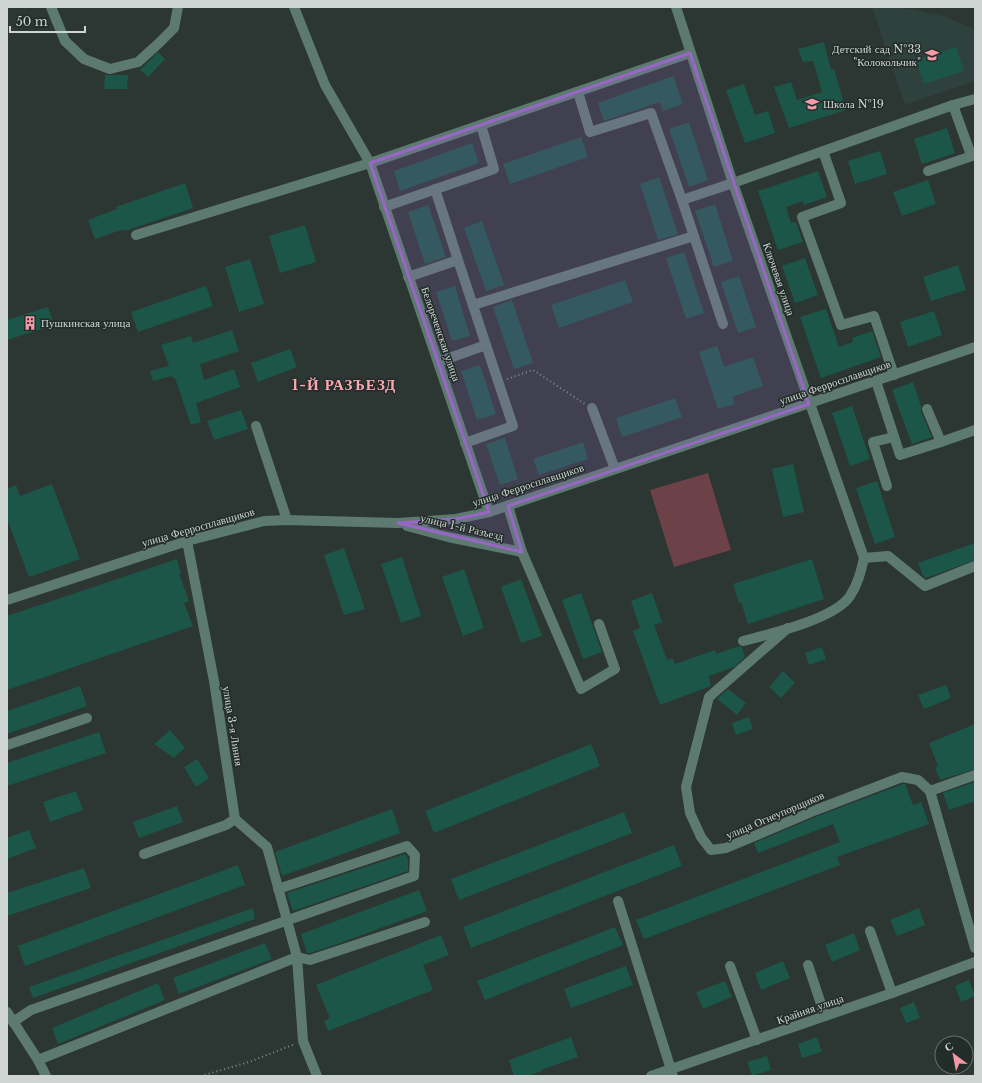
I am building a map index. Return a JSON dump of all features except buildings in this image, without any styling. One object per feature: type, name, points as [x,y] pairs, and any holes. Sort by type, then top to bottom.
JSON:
[{"type":"street","points":[[51,7],[65,41],[84,59],[110,69],[138,62],[158,44],[174,28],[178,7]]},
{"type":"street","name":"Белореченская улица","points":[[294,7],[325,85],[370,163],[489,512]]},
{"type":"street","name":"Ключевая улица","points":[[676,7],[733,184],[864,558]]},
{"type":"street","points":[[136,235],[370,163],[690,53]]},
{"type":"street","points":[[578,92],[590,132],[651,113],[682,200],[723,324]]},
{"type":"street","points":[[682,200],[733,184],[953,105],[975,99]]},
{"type":"street","points":[[928,171],[973,155],[953,105]]},
{"type":"street","points":[[384,207],[494,169],[480,125]]},
{"type":"street","points":[[824,151],[841,203],[802,217],[841,325],[874,316],[894,374]]},
{"type":"street","points":[[436,189],[513,426],[465,443]]},
{"type":"street","points":[[473,305],[694,236]]},
{"type":"street","points":[[408,277],[458,260]]},
{"type":"street","points":[[438,362],[486,345]]},
{"type":"street","name":"улица Ферросплавщиков","points":[[7,600],[187,541],[264,521],[287,520],[398,523],[456,519],[489,512],[975,347]]},
{"type":"street","points":[[876,381],[900,455],[975,430]]},
{"type":"street","points":[[592,408],[615,470]]},
{"type":"street","points":[[927,408],[941,442]]},
{"type":"street","points":[[256,426],[287,520]]},
{"type":"street","points":[[888,486],[873,442],[894,436]]},
{"type":"street","points":[[508,506],[522,552],[581,689],[615,669],[599,624]]},
{"type":"street","name":"улица 1-й Разъезд","points":[[398,523],[448,537],[522,552]]},
{"type":"street","name":"улица 3-я Линия","points":[[187,541],[214,681],[235,819]]},
{"type":"street","points":[[743,641],[809,621],[833,611],[850,597],[860,576],[864,558],[888,556],[924,586],[975,566]]},
{"type":"street","name":"улица Огнеупорщиков","points":[[788,628],[709,697],[686,787],[690,813],[701,837],[711,850],[726,848],[816,810],[902,777],[918,780],[930,791]]},
{"type":"street","points":[[7,745],[87,718]]},
{"type":"street","points":[[975,775],[930,791],[975,948]]},
{"type":"street","points":[[144,854],[226,825],[235,819],[267,847],[297,957],[302,1041],[317,1076]]},
{"type":"street","points":[[13,1022],[31,1010],[414,876],[415,855],[408,846],[278,889]]},
{"type":"street","points":[[618,901],[672,1073]]},
{"type":"street","points":[[38,1060],[297,957],[310,960],[425,922]]},
{"type":"street","points":[[870,931],[892,993]]},
{"type":"street","name":"Крайняя улица","points":[[651,1076],[672,1073],[757,1040],[892,993],[975,962]]},
{"type":"street","points":[[808,965],[825,1016]]},
{"type":"street","points":[[730,966],[757,1040]]},
{"type":"street","points":[[7,1012],[38,1060],[46,1076]]},
{"type":"path","points":[[498,382],[533,370],[592,408]]},
{"type":"path","points":[[202,1076],[249,1062],[302,1041]]},
{"type":"highlighted area","points":[[690,53],[809,404],[508,506],[522,552],[398,523],[456,519],[489,512],[370,163]]},
{"type":"shaded area","name":"Детский сад №33 \"Колокольчик\"","points":[[872,7],[911,9],[943,16],[975,29],[975,81],[905,105]]},
{"type":"shaded area","points":[[708,473],[731,550],[674,567],[650,490]]},
{"type":"place","name":"Детский сад №33 \"Колокольчик\"","points":[[932,55]]},
{"type":"place","name":"Школа №19","points":[[812,104]]},
{"type":"place","name":"Пушкинская улица","points":[[30,323]]},
{"type":"district","name":"1-Й РАЗЪЕЗД","points":[[344,384]]}]
